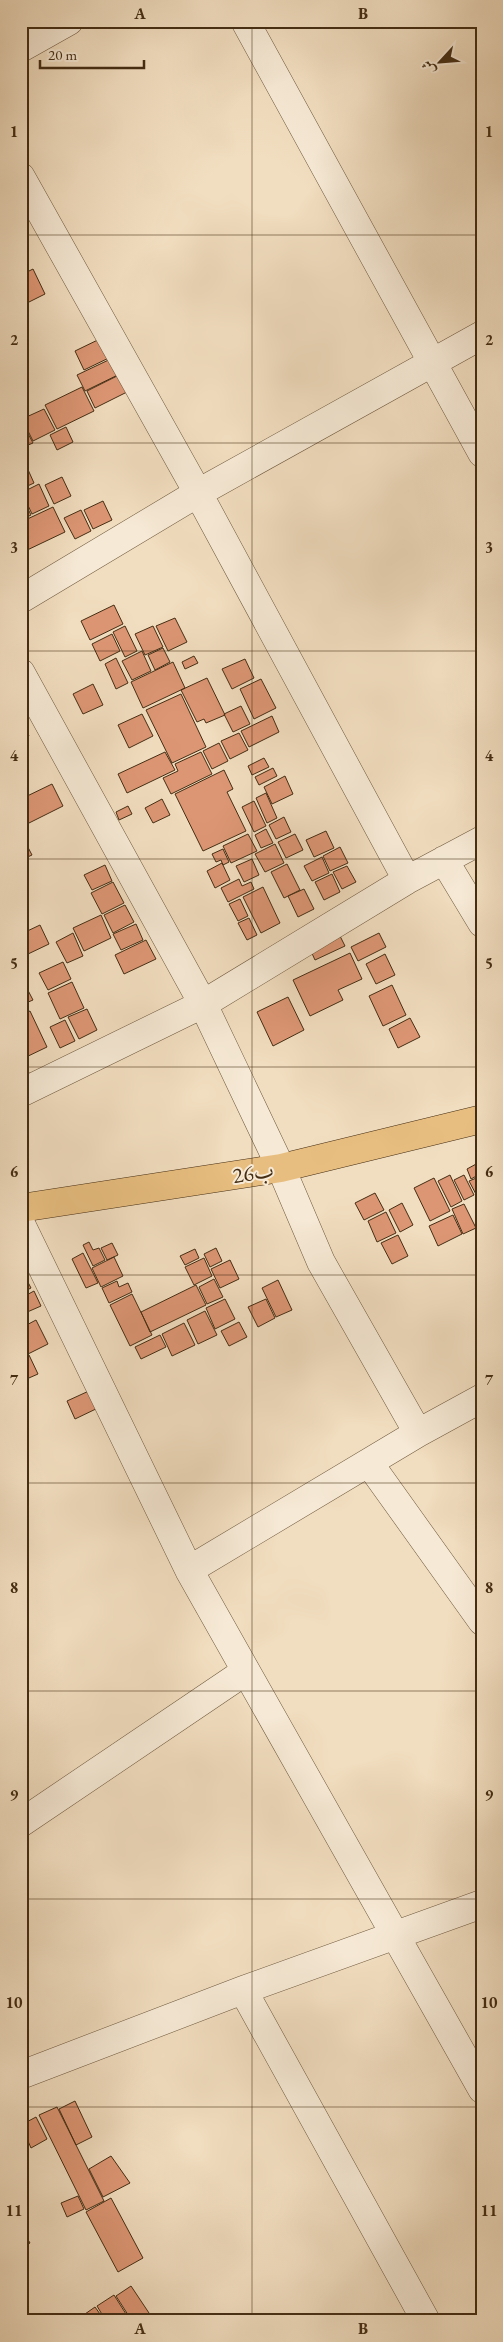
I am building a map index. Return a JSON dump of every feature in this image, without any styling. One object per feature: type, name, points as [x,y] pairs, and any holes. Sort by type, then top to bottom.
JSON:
[{"type":"highway","name":"26ب","points":[[21,1208],[281,1168],[482,1119]]},
{"type":"street","points":[[21,48],[69,21]]},
{"type":"street","points":[[245,21],[482,452]]},
{"type":"street","points":[[21,177],[198,493],[407,880]]},
{"type":"street","points":[[21,599],[198,493],[482,335]]},
{"type":"street","points":[[21,673],[203,1004],[281,1168],[321,1262],[418,1432]]},
{"type":"street","points":[[21,1093],[203,1004],[407,880],[482,840]]},
{"type":"street","points":[[444,860],[482,923]]},
{"type":"street","points":[[21,1224],[189,1570],[482,2089]]},
{"type":"street","points":[[189,1570],[418,1432],[482,1398]]},
{"type":"street","points":[[369,1463],[482,1621]]},
{"type":"street","points":[[21,1823],[246,1671]]},
{"type":"street","points":[[21,2075],[242,1990],[482,1904]]},
{"type":"street","points":[[242,1990],[426,2321]]},
{"type":"building","points":[[23,265],[27,272],[33,269],[45,294],[21,306],[21,266]]},
{"type":"building","points":[[108,335],[117,354],[84,370],[75,351]]},
{"type":"building","points":[[119,355],[126,371],[85,391],[77,375]]},
{"type":"building","points":[[127,371],[135,388],[95,408],[87,391]]},
{"type":"building","points":[[82,387],[94,411],[57,429],[45,405]]},
{"type":"building","points":[[44,409],[55,430],[33,441],[22,419]]},
{"type":"building","points":[[21,420],[33,443],[21,448]]},
{"type":"building","points":[[66,427],[73,442],[57,450],[50,435]]},
{"type":"building","points":[[25,463],[34,483],[21,489],[21,465]]},
{"type":"building","points":[[62,477],[71,496],[54,504],[45,485]]},
{"type":"building","points":[[39,484],[49,506],[32,514],[25,499],[21,500],[21,493]]},
{"type":"building","points":[[24,501],[31,515],[21,520],[21,502]]},
{"type":"building","points":[[103,501],[112,520],[93,529],[84,510]]},
{"type":"building","points":[[53,507],[65,532],[23,552],[21,522]]},
{"type":"building","points":[[81,510],[91,531],[75,539],[64,518]]},
{"type":"building","points":[[114,605],[123,624],[90,640],[81,621]]},
{"type":"building","points":[[175,618],[187,642],[168,651],[156,626]]},
{"type":"building","points":[[125,626],[137,651],[125,657],[113,632]]},
{"type":"building","points":[[153,626],[163,647],[145,655],[135,634]]},
{"type":"building","points":[[112,634],[120,651],[100,661],[92,644]]},
{"type":"building","points":[[163,648],[170,662],[155,670],[148,655]]},
{"type":"building","points":[[142,651],[151,671],[132,680],[122,661]]},
{"type":"building","points":[[194,656],[198,663],[185,669],[182,662]]},
{"type":"building","points":[[116,658],[128,683],[116,689],[105,664]]},
{"type":"building","points":[[245,659],[254,678],[232,689],[222,669]]},
{"type":"building","points":[[173,662],[185,688],[143,708],[131,682]]},
{"type":"building","points":[[207,678],[225,715],[206,723],[204,719],[197,722],[181,690]]},
{"type":"building","points":[[261,679],[276,708],[254,719],[240,689]]},
{"type":"building","points":[[93,684],[103,705],[83,714],[73,694]]},
{"type":"building","points":[[181,694],[206,747],[172,763],[146,710]]},
{"type":"building","points":[[241,706],[250,724],[233,732],[224,714]]},
{"type":"building","points":[[142,714],[153,736],[129,748],[118,725]]},
{"type":"building","points":[[272,716],[279,732],[249,747],[241,731]]},
{"type":"building","points":[[21,720],[29,736],[21,740]]},
{"type":"building","points":[[239,733],[248,750],[230,759],[221,741]]},
{"type":"building","points":[[219,743],[228,761],[212,769],[203,751]]},
{"type":"building","points":[[165,752],[175,770],[127,793],[118,774]]},
{"type":"building","points":[[201,752],[212,774],[171,794],[163,778],[178,771],[175,764]]},
{"type":"building","points":[[264,758],[269,767],[252,775],[248,766]]},
{"type":"building","points":[[273,768],[277,776],[259,785],[255,777]]},
{"type":"building","points":[[224,770],[233,789],[227,792],[246,831],[203,851],[175,794]]},
{"type":"building","points":[[285,776],[293,794],[272,804],[264,787]]},
{"type":"building","points":[[52,784],[63,806],[25,825],[21,818],[21,799]]},
{"type":"building","points":[[266,793],[277,818],[267,823],[256,798]]},
{"type":"building","points":[[162,799],[170,815],[153,823],[145,808]]},
{"type":"building","points":[[254,801],[266,826],[254,832],[242,807]]},
{"type":"building","points":[[128,806],[132,814],[119,820],[116,812]]},
{"type":"building","points":[[284,817],[291,832],[276,839],[269,825]]},
{"type":"building","points":[[266,829],[273,843],[261,848],[255,835]]},
{"type":"building","points":[[326,831],[334,848],[314,857],[306,840]]},
{"type":"building","points":[[21,834],[32,855],[21,860]]},
{"type":"building","points":[[248,834],[257,851],[231,863],[223,846]]},
{"type":"building","points":[[295,834],[303,850],[286,858],[278,842]]},
{"type":"building","points":[[275,844],[284,863],[265,872],[255,854]]},
{"type":"building","points":[[340,847],[348,863],[330,871],[323,856]]},
{"type":"building","points":[[223,849],[229,862],[223,865],[221,860],[216,862],[212,854]]},
{"type":"building","points":[[322,857],[329,873],[312,881],[304,866]]},
{"type":"building","points":[[252,859],[259,875],[244,882],[236,866]]},
{"type":"building","points":[[222,863],[230,880],[215,888],[207,871]]},
{"type":"building","points":[[287,864],[300,890],[284,898],[271,872]]},
{"type":"building","points":[[105,865],[112,881],[92,890],[84,875]]},
{"type":"building","points":[[347,866],[356,882],[342,889],[333,872]]},
{"type":"building","points":[[332,874],[340,892],[324,900],[315,882]]},
{"type":"building","points":[[239,879],[242,886],[251,882],[254,889],[228,902],[221,888]]},
{"type":"building","points":[[113,882],[124,903],[102,914],[91,893]]},
{"type":"building","points":[[263,887],[280,923],[261,933],[243,897]]},
{"type":"building","points":[[304,889],[314,909],[298,917],[288,896]]},
{"type":"building","points":[[240,899],[248,916],[238,921],[229,904]]},
{"type":"building","points":[[125,905],[134,922],[113,933],[104,915]]},
{"type":"building","points":[[101,915],[111,938],[84,951],[73,928]]},
{"type":"building","points":[[249,918],[257,935],[247,940],[238,923]]},
{"type":"building","points":[[136,924],[143,940],[121,950],[113,934]]},
{"type":"building","points":[[40,925],[49,944],[28,954],[21,940],[21,934]]},
{"type":"building","points":[[73,933],[83,956],[67,963],[56,942]]},
{"type":"building","points":[[379,933],[386,947],[358,961],[351,947]]},
{"type":"building","points":[[339,934],[345,946],[315,960],[310,949]]},
{"type":"building","points":[[146,940],[156,959],[124,974],[115,955]]},
{"type":"building","points":[[350,953],[362,979],[338,990],[343,1000],[310,1016],[293,980]]},
{"type":"building","points":[[385,954],[395,975],[376,984],[366,964]]},
{"type":"building","points":[[63,962],[71,979],[48,990],[39,973]]},
{"type":"building","points":[[21,977],[33,1000],[21,1005]]},
{"type":"building","points":[[72,982],[84,1008],[60,1019],[48,993]]},
{"type":"building","points":[[392,985],[406,1015],[383,1026],[369,996]]},
{"type":"building","points":[[288,997],[304,1030],[273,1046],[257,1012]]},
{"type":"building","points":[[87,1009],[97,1030],[79,1039],[68,1017]]},
{"type":"building","points":[[30,1011],[47,1047],[22,1059],[29,1073],[21,1077],[21,1015]]},
{"type":"building","points":[[410,1018],[420,1037],[398,1048],[389,1029]]},
{"type":"building","points":[[65,1020],[75,1041],[60,1048],[50,1027]]},
{"type":"building","points":[[478,1163],[482,1173],[471,1179],[467,1169]]},
{"type":"building","points":[[450,1175],[462,1201],[451,1207],[438,1181]]},
{"type":"building","points":[[464,1175],[474,1195],[464,1200],[454,1180]]},
{"type":"building","points":[[479,1177],[482,1182],[482,1196],[478,1198],[469,1181]]},
{"type":"building","points":[[434,1178],[450,1211],[430,1221],[414,1188]]},
{"type":"building","points":[[375,1193],[384,1210],[364,1220],[355,1203]]},
{"type":"building","points":[[402,1203],[413,1225],[400,1232],[389,1210]]},
{"type":"building","points":[[464,1204],[476,1228],[463,1234],[452,1209]]},
{"type":"building","points":[[386,1212],[396,1233],[377,1242],[368,1221]]},
{"type":"building","points":[[453,1215],[462,1234],[438,1246],[429,1226]]},
{"type":"building","points":[[398,1235],[408,1256],[392,1264],[381,1243]]},
{"type":"building","points":[[89,1242],[93,1250],[99,1248],[105,1260],[93,1266],[83,1245]]},
{"type":"building","points":[[112,1243],[118,1255],[107,1260],[101,1248]]},
{"type":"building","points":[[216,1248],[222,1261],[210,1267],[204,1254]]},
{"type":"building","points":[[195,1249],[199,1258],[185,1265],[180,1256]]},
{"type":"building","points":[[83,1253],[98,1283],[86,1288],[72,1259]]},
{"type":"building","points":[[114,1257],[123,1276],[101,1287],[92,1268]]},
{"type":"building","points":[[204,1258],[212,1276],[194,1285],[185,1267]]},
{"type":"building","points":[[230,1260],[239,1279],[220,1288],[211,1269]]},
{"type":"building","points":[[21,1269],[31,1288],[21,1293]]},
{"type":"building","points":[[214,1279],[223,1297],[207,1304],[199,1287]]},
{"type":"building","points":[[278,1280],[292,1310],[276,1317],[262,1288]]},
{"type":"building","points":[[117,1281],[119,1287],[128,1283],[132,1292],[109,1303],[102,1288]]},
{"type":"building","points":[[196,1285],[206,1305],[150,1332],[141,1312]]},
{"type":"building","points":[[34,1291],[41,1306],[25,1313],[21,1307],[21,1298]]},
{"type":"building","points":[[132,1294],[152,1335],[130,1346],[110,1305]]},
{"type":"building","points":[[225,1299],[235,1319],[215,1329],[206,1308]]},
{"type":"building","points":[[266,1299],[275,1318],[258,1327],[248,1307]]},
{"type":"building","points":[[205,1311],[217,1335],[198,1344],[187,1320]]},
{"type":"building","points":[[36,1320],[48,1344],[28,1354],[21,1341],[21,1328]]},
{"type":"building","points":[[239,1322],[247,1337],[229,1346],[221,1331]]},
{"type":"building","points":[[184,1323],[195,1345],[172,1356],[162,1334]]},
{"type":"building","points":[[160,1335],[166,1347],[141,1359],[135,1347]]},
{"type":"building","points":[[21,1344],[26,1354],[21,1356]]},
{"type":"building","points":[[29,1355],[38,1374],[22,1381],[21,1359]]},
{"type":"building","points":[[91,1390],[100,1407],[75,1419],[67,1401]]},
{"type":"building","points":[[21,1439],[26,1450],[21,1453]]},
{"type":"building","points":[[75,2101],[92,2137],[76,2145],[59,2109]]},
{"type":"building","points":[[57,2107],[104,2201],[86,2210],[39,2115]]},
{"type":"building","points":[[36,2117],[47,2139],[31,2148],[21,2125]]},
{"type":"building","points":[[111,2156],[130,2183],[103,2197],[89,2169]]},
{"type":"building","points":[[78,2196],[84,2209],[67,2217],[61,2203]]},
{"type":"building","points":[[111,2198],[143,2258],[118,2272],[86,2212]]},
{"type":"building","points":[[21,2228],[30,2243],[21,2248]]},
{"type":"building","points":[[131,2286],[153,2319],[150,2321],[132,2321],[116,2296]]},
{"type":"building","points":[[114,2295],[126,2314],[116,2321],[106,2321],[97,2306]]},
{"type":"building","points":[[95,2307],[105,2321],[75,2321]]}]
